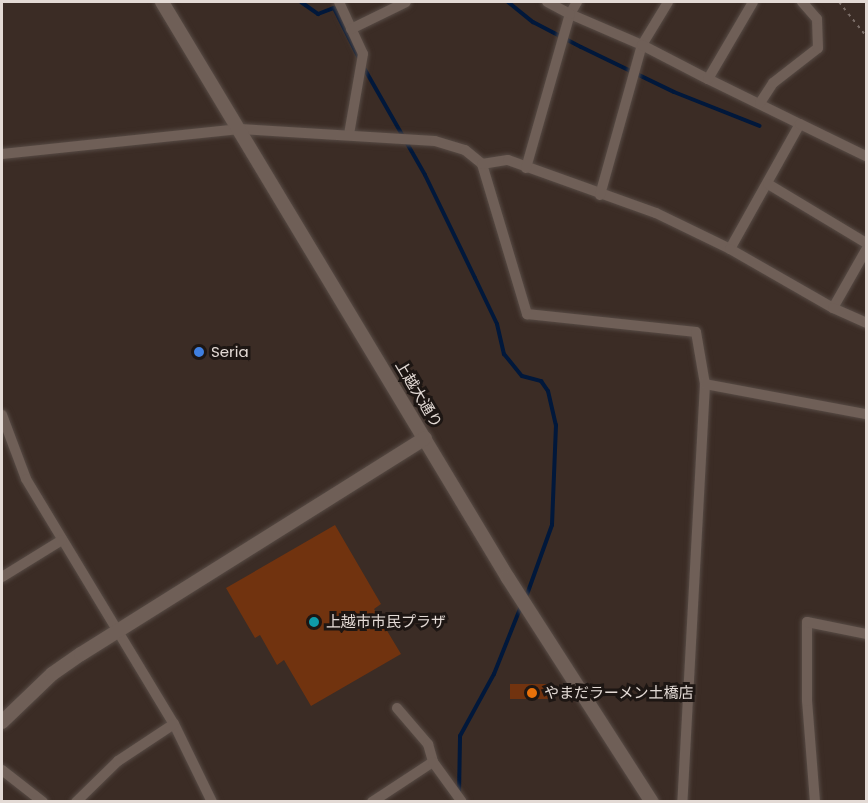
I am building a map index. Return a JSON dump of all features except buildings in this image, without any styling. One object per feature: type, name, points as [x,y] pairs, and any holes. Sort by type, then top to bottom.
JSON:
[{"type":"main road","name":"上越大通り","points":[[162,2],[508,578],[652,801]]},
{"type":"main road","points":[[2,722],[52,674],[425,438]]},
{"type":"street","points":[[339,2],[363,54],[349,134]]},
{"type":"street","points":[[351,28],[406,2]]},
{"type":"street","points":[[547,2],[642,45],[867,156]]},
{"type":"street","points":[[526,168],[570,14],[577,2]]},
{"type":"street","points":[[600,195],[642,45],[668,2]]},
{"type":"street","points":[[708,79],[753,2]]},
{"type":"street","points":[[760,103],[773,83],[818,48],[817,19],[802,2]]},
{"type":"street","points":[[730,249],[800,124]]},
{"type":"street","points":[[2,154],[240,129],[424,138],[465,150],[482,164],[527,314],[696,332],[705,384],[682,801]]},
{"type":"street","points":[[482,164],[498,159],[656,213],[730,249],[833,308],[867,323]]},
{"type":"street","points":[[768,184],[867,243]]},
{"type":"street","points":[[833,308],[867,250]]},
{"type":"street","points":[[705,384],[867,414]]},
{"type":"street","points":[[2,415],[7,448],[120,631],[174,724],[212,801]]},
{"type":"street","points":[[2,577],[62,540]]},
{"type":"street","points":[[815,801],[807,701],[807,622],[867,634]]},
{"type":"street","points":[[397,708],[428,744],[433,762],[462,801]]},
{"type":"street","points":[[76,801],[118,761],[174,724]]},
{"type":"street","points":[[372,801],[433,762]]},
{"type":"street","points":[[2,770],[43,801]]},
{"type":"path","points":[[839,2],[867,36]]},
{"type":"waterway","points":[[301,2],[318,14],[334,8],[359,58]]},
{"type":"waterway","points":[[508,2],[533,22],[581,47],[674,92],[760,126]]},
{"type":"waterway","points":[[364,68],[425,175],[497,324],[504,354],[522,376],[541,381],[548,391],[556,425],[552,525],[525,600]]},
{"type":"waterway","points":[[459,795],[460,736],[494,674],[521,606]]},
{"type":"place","name":"Seria","points":[[199,352]]},
{"type":"place","name":"上越市市民プラザ","points":[[314,622]]},
{"type":"place","name":"やまだラーメン土橋店","points":[[532,693]]}]
